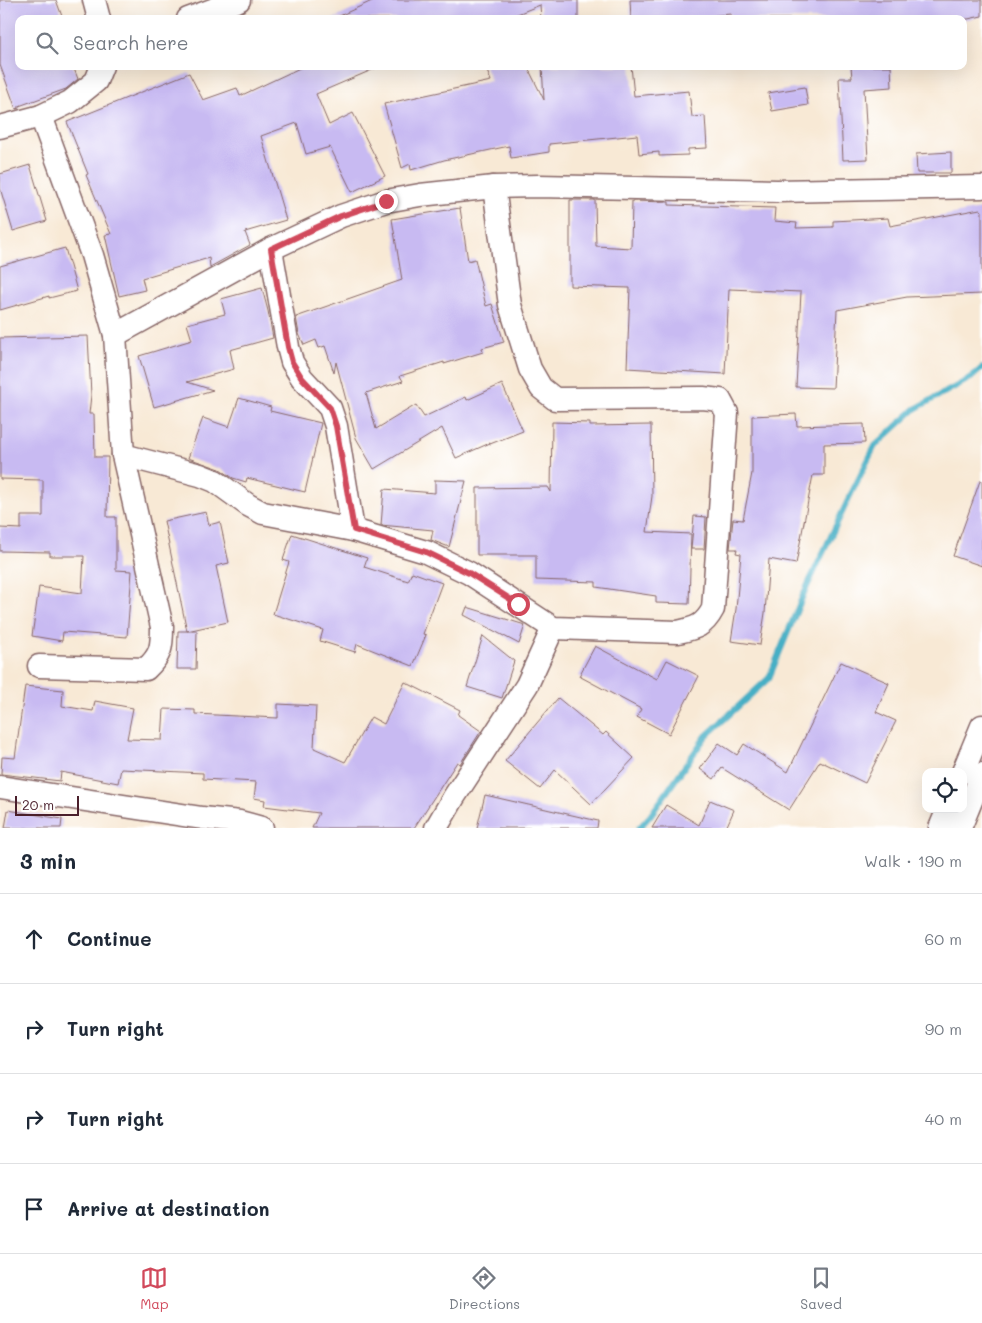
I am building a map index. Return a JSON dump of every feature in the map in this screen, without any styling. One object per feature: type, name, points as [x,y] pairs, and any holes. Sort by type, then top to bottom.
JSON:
[{"type":"street","points":[[94,0],[98,15]]},
{"type":"street","points":[[199,15],[239,0]]},
{"type":"street","points":[[0,127],[41,116],[70,102],[96,81],[100,70]]},
{"type":"street","points":[[39,666],[146,669],[157,659],[162,645],[162,627],[157,601],[123,455],[115,335],[92,254],[41,116]]},
{"type":"street","points":[[115,335],[271,249],[341,216],[386,201],[420,195],[494,187],[538,186],[777,191],[982,187]]},
{"type":"street","points":[[123,455],[200,475],[215,482],[263,513],[354,530],[426,552],[469,573],[553,628],[678,632],[692,629],[707,621],[713,609],[727,413],[720,400],[703,398],[554,399],[540,388],[530,369],[510,304],[494,187]]},
{"type":"street","points":[[271,249],[292,362],[302,378],[330,408],[336,426],[354,530]]},
{"type":"street","points":[[436,828],[527,685],[553,628]]},
{"type":"street","points":[[965,768],[982,726]]},
{"type":"street","points":[[960,828],[982,774]]},
{"type":"street","points":[[0,787],[240,822],[262,828]]},
{"type":"street","points":[[940,828],[946,813]]},
{"type":"building","points":[[0,0],[56,0],[62,15],[15,15],[15,70],[75,70],[78,79],[66,89],[19,106],[16,109],[0,65]]},
{"type":"building","points":[[374,0],[578,0],[578,15],[541,15],[540,5],[515,15],[342,15]]},
{"type":"building","points":[[630,0],[982,0],[982,16],[968,19],[967,15],[631,15]]},
{"type":"building","points":[[295,70],[372,70],[316,94],[329,125],[353,113],[385,176],[352,192],[330,147],[306,154],[297,123],[261,136],[286,220],[245,232],[250,245],[210,267],[209,258],[142,278],[145,290],[119,296],[105,235],[111,234],[86,175],[88,174],[67,122],[189,73],[203,100],[237,88],[240,96]]},
{"type":"building","points":[[487,70],[529,70],[544,100],[542,70],[631,70],[634,96],[689,91],[692,117],[705,116],[707,148],[688,149],[688,155],[659,156],[659,152],[639,154],[637,135],[549,144],[549,152],[511,158],[509,146],[444,160],[411,170],[410,164],[402,168],[384,104],[491,81]]},
{"type":"building","points":[[851,70],[891,70],[892,87],[864,89],[868,159],[843,160],[839,78],[852,78]]},
{"type":"building","points":[[805,87],[808,105],[772,111],[768,93]]},
{"type":"building","points":[[951,152],[951,173],[917,173],[916,154]]},
{"type":"building","points":[[30,165],[47,221],[13,231],[0,188],[0,174]]},
{"type":"building","points":[[570,200],[595,200],[596,246],[631,248],[632,201],[669,202],[669,205],[775,208],[774,221],[797,223],[796,228],[833,227],[833,221],[888,218],[890,226],[980,209],[982,211],[982,294],[907,297],[837,310],[833,388],[796,387],[801,292],[729,289],[725,374],[627,368],[630,288],[570,286]]},
{"type":"building","points":[[460,208],[468,261],[475,259],[486,306],[492,304],[504,342],[482,348],[483,352],[400,376],[403,381],[366,393],[376,429],[416,405],[424,417],[466,397],[467,400],[502,384],[523,431],[456,458],[442,428],[374,469],[356,438],[336,362],[334,373],[325,346],[319,348],[316,340],[304,345],[299,334],[296,317],[402,280],[392,219]]},
{"type":"building","points":[[65,248],[77,291],[49,298],[49,296],[0,310],[0,266]]},
{"type":"building","points":[[262,288],[273,338],[230,350],[234,369],[187,382],[213,390],[154,407],[139,356],[192,340],[187,324],[225,314],[221,299]]},
{"type":"building","points":[[88,336],[91,395],[89,414],[94,414],[95,457],[108,457],[107,517],[116,517],[116,570],[132,571],[127,637],[63,632],[62,641],[32,636],[39,587],[82,593],[84,556],[50,556],[50,552],[0,551],[0,528],[21,529],[21,516],[43,516],[43,480],[0,479],[0,338]]},
{"type":"building","points":[[239,398],[271,407],[270,411],[321,423],[305,492],[247,478],[246,482],[233,478],[220,469],[188,458],[203,418],[229,427]]},
{"type":"building","points":[[796,414],[797,426],[864,424],[865,443],[824,444],[824,475],[813,475],[796,564],[769,559],[765,613],[760,645],[731,641],[741,554],[736,553],[737,549],[730,549],[733,519],[743,520],[752,473],[752,416]]},
{"type":"building","points":[[552,422],[590,423],[590,426],[651,425],[652,496],[647,532],[691,534],[689,604],[656,603],[656,596],[596,587],[596,582],[536,580],[536,555],[477,555],[477,488],[548,487],[551,492]]},
{"type":"building","points":[[435,480],[466,481],[449,547],[431,540],[433,530],[381,525],[384,489],[435,493]]},
{"type":"building","points":[[980,481],[982,481],[982,566],[953,556]]},
{"type":"building","points":[[206,512],[209,525],[220,522],[229,563],[216,566],[228,622],[187,631],[164,521]]},
{"type":"building","points":[[694,516],[706,517],[704,549],[691,549]]},
{"type":"building","points":[[292,534],[367,558],[364,567],[408,581],[412,572],[442,583],[423,634],[426,635],[413,666],[357,644],[355,652],[320,641],[323,630],[273,614],[289,562],[283,560]]},
{"type":"building","points":[[467,607],[525,625],[519,644],[464,615]]},
{"type":"building","points":[[178,631],[197,631],[196,669],[177,669]]},
{"type":"building","points":[[483,636],[514,661],[502,698],[467,687]]},
{"type":"building","points":[[595,646],[657,679],[667,660],[699,676],[669,734],[637,717],[641,709],[579,676]]},
{"type":"building","points":[[841,662],[889,683],[876,712],[896,721],[865,783],[820,761],[789,810],[722,768],[714,779],[700,769],[719,743],[737,755],[744,744],[788,772]]},
{"type":"building","points":[[405,682],[460,710],[458,715],[481,731],[460,764],[457,762],[414,828],[312,828],[319,813],[264,806],[265,800],[254,798],[256,782],[203,779],[203,773],[121,769],[118,783],[61,772],[60,781],[1,774],[2,757],[15,758],[25,686],[63,690],[62,706],[93,711],[95,701],[133,708],[127,739],[162,740],[164,709],[195,710],[195,714],[278,718],[278,704],[316,706],[314,748],[345,762],[371,717],[384,724]]},
{"type":"building","points":[[558,698],[603,735],[606,732],[634,758],[591,804],[555,770],[540,789],[505,761]]},
{"type":"building","points":[[485,795],[598,821],[597,828],[477,828]]},
{"type":"building","points":[[710,800],[734,810],[726,828],[652,828],[666,805],[699,825]]},
{"type":"building","points":[[8,810],[62,819],[61,828],[5,828]]},
{"type":"waterway","points":[[639,828],[650,816],[706,736],[769,678],[804,593],[875,446],[915,409],[971,378],[982,368]]},
{"type":"route","points":[[386,201],[341,216],[271,249],[292,362],[302,378],[330,408],[336,426],[354,530],[426,552],[469,573],[518,604]]}]
